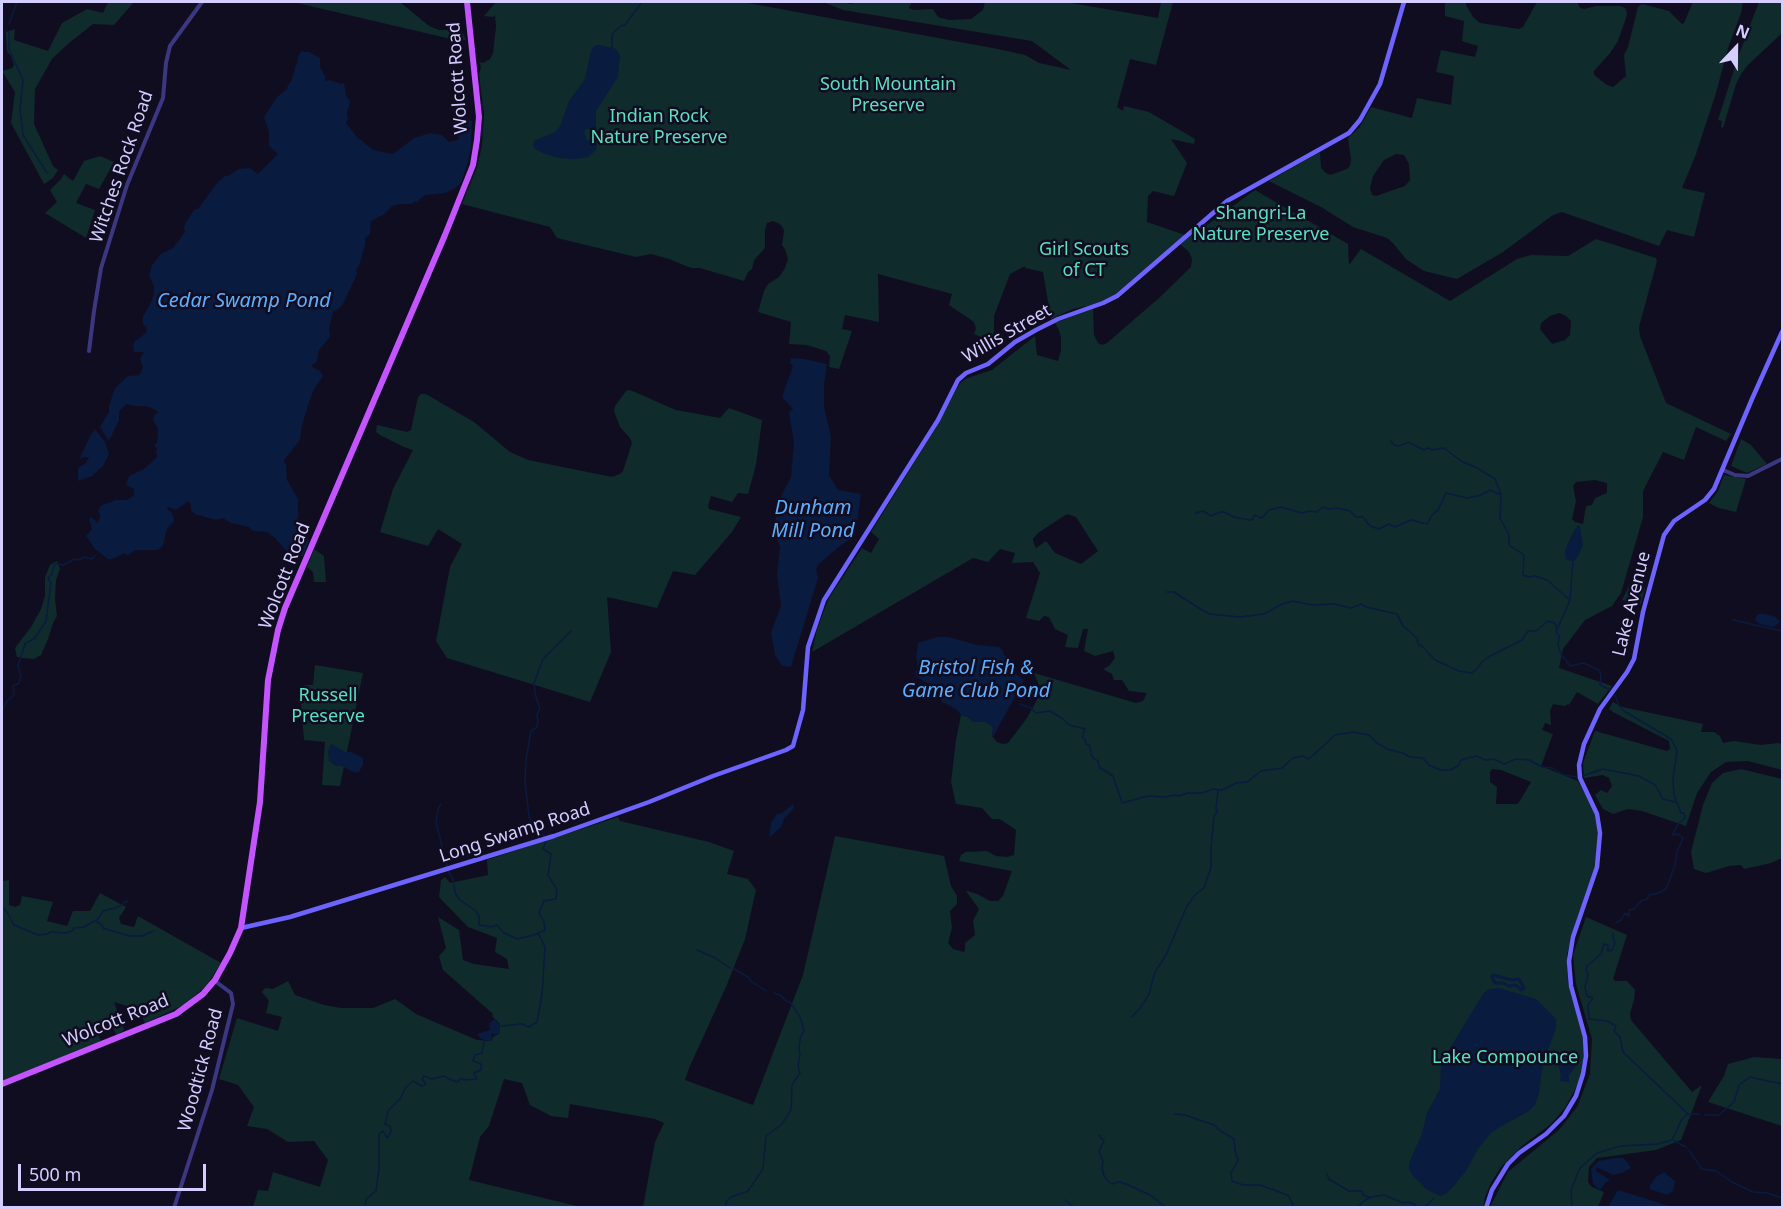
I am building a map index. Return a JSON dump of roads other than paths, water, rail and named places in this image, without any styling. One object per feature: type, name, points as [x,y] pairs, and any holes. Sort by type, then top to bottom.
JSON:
[{"type":"main road","name":"Wolcott Road","points":[[2,1084],[176,1014],[196,1000],[215,980],[241,928],[260,802],[268,680],[278,630],[301,571],[449,227],[473,165],[478,117],[467,2]]},
{"type":"main road","name":"Willis Street","points":[[793,746],[802,710],[806,659],[811,636],[824,600],[938,420],[960,378],[969,371],[988,364],[1015,342],[1036,330],[1117,296],[1223,204],[1340,139],[1352,130],[1380,84],[1404,2]]},
{"type":"main road","name":"Lake Avenue","points":[[1486,1208],[1492,1190],[1508,1164],[1519,1153],[1546,1134],[1564,1116],[1581,1083],[1586,1056],[1585,1037],[1571,986],[1570,950],[1596,873],[1600,848],[1599,819],[1580,778],[1580,760],[1584,744],[1600,709],[1634,659],[1643,612],[1664,535],[1674,521],[1709,496],[1723,470],[1782,332]]},
{"type":"main road","name":"Long Swamp Road","points":[[241,928],[290,917],[563,833],[793,746]]},
{"type":"street","name":"Witches Rock Road","points":[[89,351],[101,268],[127,185],[163,98],[170,46],[202,2]]},
{"type":"street","points":[[1723,470],[1735,475],[1748,476],[1782,459]]},
{"type":"street","name":"Woodtick Road","points":[[174,1208],[212,1090],[233,1004],[230,992],[215,980]]},
{"type":"water","points":[[600,45],[616,49],[620,55],[618,77],[596,111],[596,128],[586,129],[584,132],[587,140],[597,144],[596,150],[588,157],[575,159],[558,158],[535,149],[534,141],[555,132],[560,126],[569,101],[585,79],[591,51],[594,46]]},
{"type":"water","name":"Cedar Swamp Pond","points":[[302,50],[320,58],[320,67],[325,81],[344,83],[350,102],[346,123],[356,136],[373,150],[393,154],[414,138],[430,133],[442,135],[449,142],[458,140],[452,122],[465,117],[472,121],[471,147],[461,183],[445,193],[425,195],[418,203],[416,201],[411,204],[392,206],[383,215],[371,221],[370,234],[365,238],[365,245],[356,270],[357,274],[342,306],[333,312],[329,328],[330,337],[319,350],[317,361],[311,366],[320,371],[323,376],[314,389],[308,405],[300,440],[284,460],[287,464],[287,480],[298,499],[298,526],[309,541],[303,556],[294,556],[287,552],[267,532],[253,531],[249,527],[231,523],[223,518],[216,520],[195,514],[188,501],[176,510],[168,507],[174,521],[167,529],[163,545],[158,550],[135,550],[127,556],[125,553],[108,559],[95,549],[86,536],[92,529],[89,519],[91,517],[98,523],[100,506],[116,500],[127,500],[134,495],[134,489],[126,485],[129,476],[144,469],[157,457],[155,444],[158,429],[153,420],[155,414],[158,413],[156,410],[146,406],[127,404],[119,411],[119,420],[108,440],[100,427],[109,412],[115,388],[128,376],[139,375],[143,368],[140,359],[144,352],[134,352],[133,346],[135,341],[146,333],[147,328],[143,324],[143,317],[154,293],[154,286],[149,276],[152,265],[161,254],[173,248],[185,232],[186,222],[217,183],[238,169],[250,168],[258,174],[278,154],[269,146],[269,132],[264,117],[277,97],[288,88]]},
{"type":"water","name":"Dunham Mill Pond","points":[[791,358],[827,364],[824,407],[831,437],[829,475],[838,490],[861,494],[855,536],[818,565],[816,570],[818,578],[791,667],[782,666],[775,655],[771,632],[781,606],[777,575],[780,547],[775,535],[776,510],[791,477],[794,443],[789,413],[793,409],[782,397],[793,366],[790,363]]},
{"type":"water","points":[[95,429],[105,442],[109,454],[103,466],[92,476],[78,481],[78,468],[86,463],[89,457],[79,460]]},
{"type":"water","points":[[1578,525],[1583,545],[1577,558],[1570,561],[1566,559],[1565,550]]},
{"type":"water","points":[[1758,614],[1776,617],[1780,622],[1774,627],[1760,624],[1755,620]]},
{"type":"water","name":"Bristol Fish & Game Club Pond","points":[[937,637],[949,637],[977,645],[999,647],[1003,651],[1010,670],[1024,680],[993,737],[991,725],[985,722],[973,722],[961,715],[956,709],[942,702],[928,684],[916,676],[918,643]]},
{"type":"water","points":[[331,744],[363,758],[363,765],[359,772],[355,773],[329,761],[328,751]]},
{"type":"water","points":[[794,805],[793,809],[784,819],[781,827],[769,838],[771,823],[777,814]]},
{"type":"water","name":"Lake Compounce","points":[[1499,988],[1536,999],[1556,1019],[1556,1028],[1543,1064],[1539,1093],[1535,1105],[1529,1111],[1491,1133],[1478,1149],[1466,1171],[1446,1194],[1440,1196],[1426,1189],[1414,1177],[1409,1170],[1409,1163],[1422,1134],[1427,1113],[1440,1089],[1441,1066],[1444,1058],[1483,994],[1489,989]]},
{"type":"water","points":[[493,1020],[500,1025],[500,1033],[495,1035],[492,1033],[491,1041],[481,1039],[477,1034],[490,1030],[489,1024]]},
{"type":"water","points":[[1569,1061],[1576,1066],[1569,1075],[1569,1082],[1560,1081],[1558,1063]]},
{"type":"water","points":[[1623,1158],[1631,1168],[1613,1175],[1596,1167],[1596,1171],[1610,1180],[1600,1190],[1593,1184],[1591,1169],[1598,1161]]},
{"type":"water","points":[[1664,1172],[1675,1181],[1673,1191],[1667,1195],[1650,1189],[1656,1177]]},
{"type":"water","points":[[1618,1190],[1650,1200],[1672,1207],[1608,1207]]},
{"type":"waterway","points":[[9,24],[17,2]]},
{"type":"waterway","points":[[612,48],[613,33],[625,25],[642,2]]},
{"type":"waterway","points":[[9,32],[9,49],[23,80],[20,109],[23,135],[47,173]]},
{"type":"waterway","points":[[1391,441],[1394,445],[1410,443],[1424,450],[1444,448],[1461,461],[1495,479],[1501,495]]},
{"type":"waterway","points":[[1196,513],[1203,511],[1211,516],[1224,512],[1234,517],[1250,520],[1254,515],[1262,518],[1269,510],[1281,507],[1302,513],[1317,512],[1323,507],[1337,508],[1350,511],[1356,517],[1363,517],[1370,526],[1379,529],[1389,524],[1395,527],[1411,520],[1427,524],[1438,510],[1446,493],[1467,498],[1490,490],[1501,495],[1500,518],[1509,535],[1509,545],[1524,555],[1523,575],[1547,580],[1570,600],[1556,632],[1559,635],[1558,645],[1561,654],[1570,666],[1584,663],[1600,671],[1600,685],[1610,690]]},
{"type":"waterway","points":[[2,711],[7,701],[14,695],[13,686],[19,683],[21,677],[18,666],[25,644],[35,638],[46,621],[51,583],[48,578],[55,564],[64,565],[74,559],[79,560],[84,557],[92,559],[95,556]]},
{"type":"waterway","points":[[1570,599],[1573,561]]},
{"type":"waterway","points":[[1167,592],[1174,592],[1210,614],[1239,617],[1264,614],[1293,601],[1312,605],[1334,604],[1351,608],[1361,604],[1397,614],[1403,626],[1417,638],[1418,644],[1435,660],[1459,671],[1471,673],[1490,656],[1522,640],[1528,631],[1536,631],[1548,621],[1555,623],[1557,630]]},
{"type":"waterway","points":[[1733,620],[1782,631]]},
{"type":"waterway","points":[[544,836],[533,826],[529,816],[525,783],[531,731],[536,728],[540,709],[534,683],[543,659],[571,631]]},
{"type":"waterway","points":[[1615,695],[1619,706],[1624,711],[1671,739],[1675,746],[1677,751],[1673,779],[1674,795],[1685,818],[1672,835],[1678,834],[1683,838],[1666,889],[1649,895],[1634,909],[1629,910],[1629,916],[1625,913],[1616,923]]},
{"type":"waterway","points":[[1020,704],[1031,708],[1036,713],[1050,711],[1069,725],[1085,729],[1082,737],[1090,746],[1091,754],[1098,761],[1099,767],[1113,776],[1122,803],[1148,796],[1179,796],[1213,789],[1222,790],[1236,783],[1247,782],[1261,771],[1282,768],[1293,758],[1302,756],[1309,759],[1335,735],[1353,732],[1369,735],[1387,749],[1410,757],[1423,758],[1429,765],[1440,770],[1450,770],[1458,766],[1461,760],[1476,756],[1486,760],[1494,759],[1504,764],[1516,759],[1529,760],[1542,767],[1553,768],[1563,775],[1579,777]]},
{"type":"waterway","points":[[1582,776],[1603,769],[1639,776],[1655,785],[1663,799],[1675,802]]},
{"type":"waterway","points":[[1132,1017],[1149,994],[1155,972],[1166,955],[1187,906],[1204,888],[1211,867],[1218,790]]},
{"type":"waterway","points":[[441,804],[436,822],[447,866]]},
{"type":"waterway","points":[[501,1026],[522,1024],[529,1027],[537,1022],[542,995],[545,947],[538,933],[545,930],[539,913],[544,901],[556,899],[557,890],[548,875],[551,854],[543,849],[546,841]]},
{"type":"waterway","points":[[448,871],[453,879],[455,893],[460,900],[476,911],[479,916],[479,925],[491,927],[497,925],[503,932],[517,939],[537,934]]},
{"type":"waterway","points":[[2,907],[14,925],[38,935],[50,932],[66,933],[74,928],[84,927],[98,919],[103,911],[128,902]]},
{"type":"waterway","points":[[97,922],[103,928],[130,936],[142,936],[153,931]]},
{"type":"waterway","points":[[1613,933],[1615,943],[1612,950],[1608,951],[1608,945],[1604,944],[1601,954],[1587,966],[1588,975],[1585,987],[1587,996],[1593,998],[1588,1005],[1589,1019],[1607,1021],[1616,1026],[1614,1031],[1620,1037],[1623,1052],[1688,1114]]},
{"type":"waterway","points":[[697,950],[730,968]]},
{"type":"waterway","points":[[734,969],[766,991]]},
{"type":"waterway","points":[[1493,975],[1512,980],[1519,979],[1524,988],[1521,990],[1516,985],[1495,983],[1493,975]]},
{"type":"waterway","points":[[727,1208],[726,1202],[731,1197],[748,1191],[763,1169],[766,1136],[782,1124],[791,1110],[792,1085],[800,1073],[799,1049],[804,1030],[800,1017],[790,1002],[774,993]]},
{"type":"waterway","points":[[365,1208],[366,1199],[376,1191],[379,1134],[383,1131],[387,1138],[391,1132],[390,1126],[385,1124],[388,1111],[413,1081],[422,1086],[426,1084],[422,1079],[424,1076],[432,1079],[444,1076],[457,1082],[462,1078],[464,1080],[477,1079],[474,1073],[481,1070],[481,1064],[473,1061],[475,1055],[482,1053],[485,1038]]},
{"type":"waterway","points":[[1705,1115],[1719,1115],[1734,1102],[1739,1085],[1750,1077],[1782,1084]]},
{"type":"waterway","points":[[1175,1114],[1214,1125],[1234,1139],[1238,1160],[1231,1173],[1232,1181],[1243,1185],[1260,1185],[1289,1196],[1294,1208]]},
{"type":"waterway","points":[[1572,1208],[1571,1190],[1580,1168],[1597,1153],[1621,1146],[1658,1144],[1672,1140],[1682,1119],[1688,1114],[1699,1114]]},
{"type":"waterway","points":[[1099,1135],[1104,1141],[1099,1151],[1103,1162],[1102,1168],[1109,1182],[1126,1184],[1150,1195],[1167,1208]]},
{"type":"waterway","points":[[1674,1141],[1686,1147]]},
{"type":"waterway","points":[[1689,1150],[1702,1169],[1716,1171],[1753,1192],[1767,1193],[1782,1198]]},
{"type":"waterway","points":[[1327,1174],[1329,1179],[1349,1191],[1362,1191],[1364,1196],[1370,1197]]},
{"type":"waterway","points":[[1358,1208],[1362,1202],[1371,1197],[1384,1195],[1403,1203],[1414,1204],[1417,1208]]},
{"type":"waterway","points":[[1421,1208],[1434,1198]]},
{"type":"waterway","points":[[1065,1200],[1075,1208]]},
{"type":"park label","name":"South Mountain Preserve","points":[[888,95]]},
{"type":"park label","name":"Indian Rock Nature Preserve","points":[[659,127]]},
{"type":"park label","name":"Shangri-La Nature Preserve","points":[[1261,224]]},
{"type":"park label","name":"Girl Scouts of CT","points":[[1084,260]]},
{"type":"park label","name":"Russell Preserve","points":[[328,706]]}]
